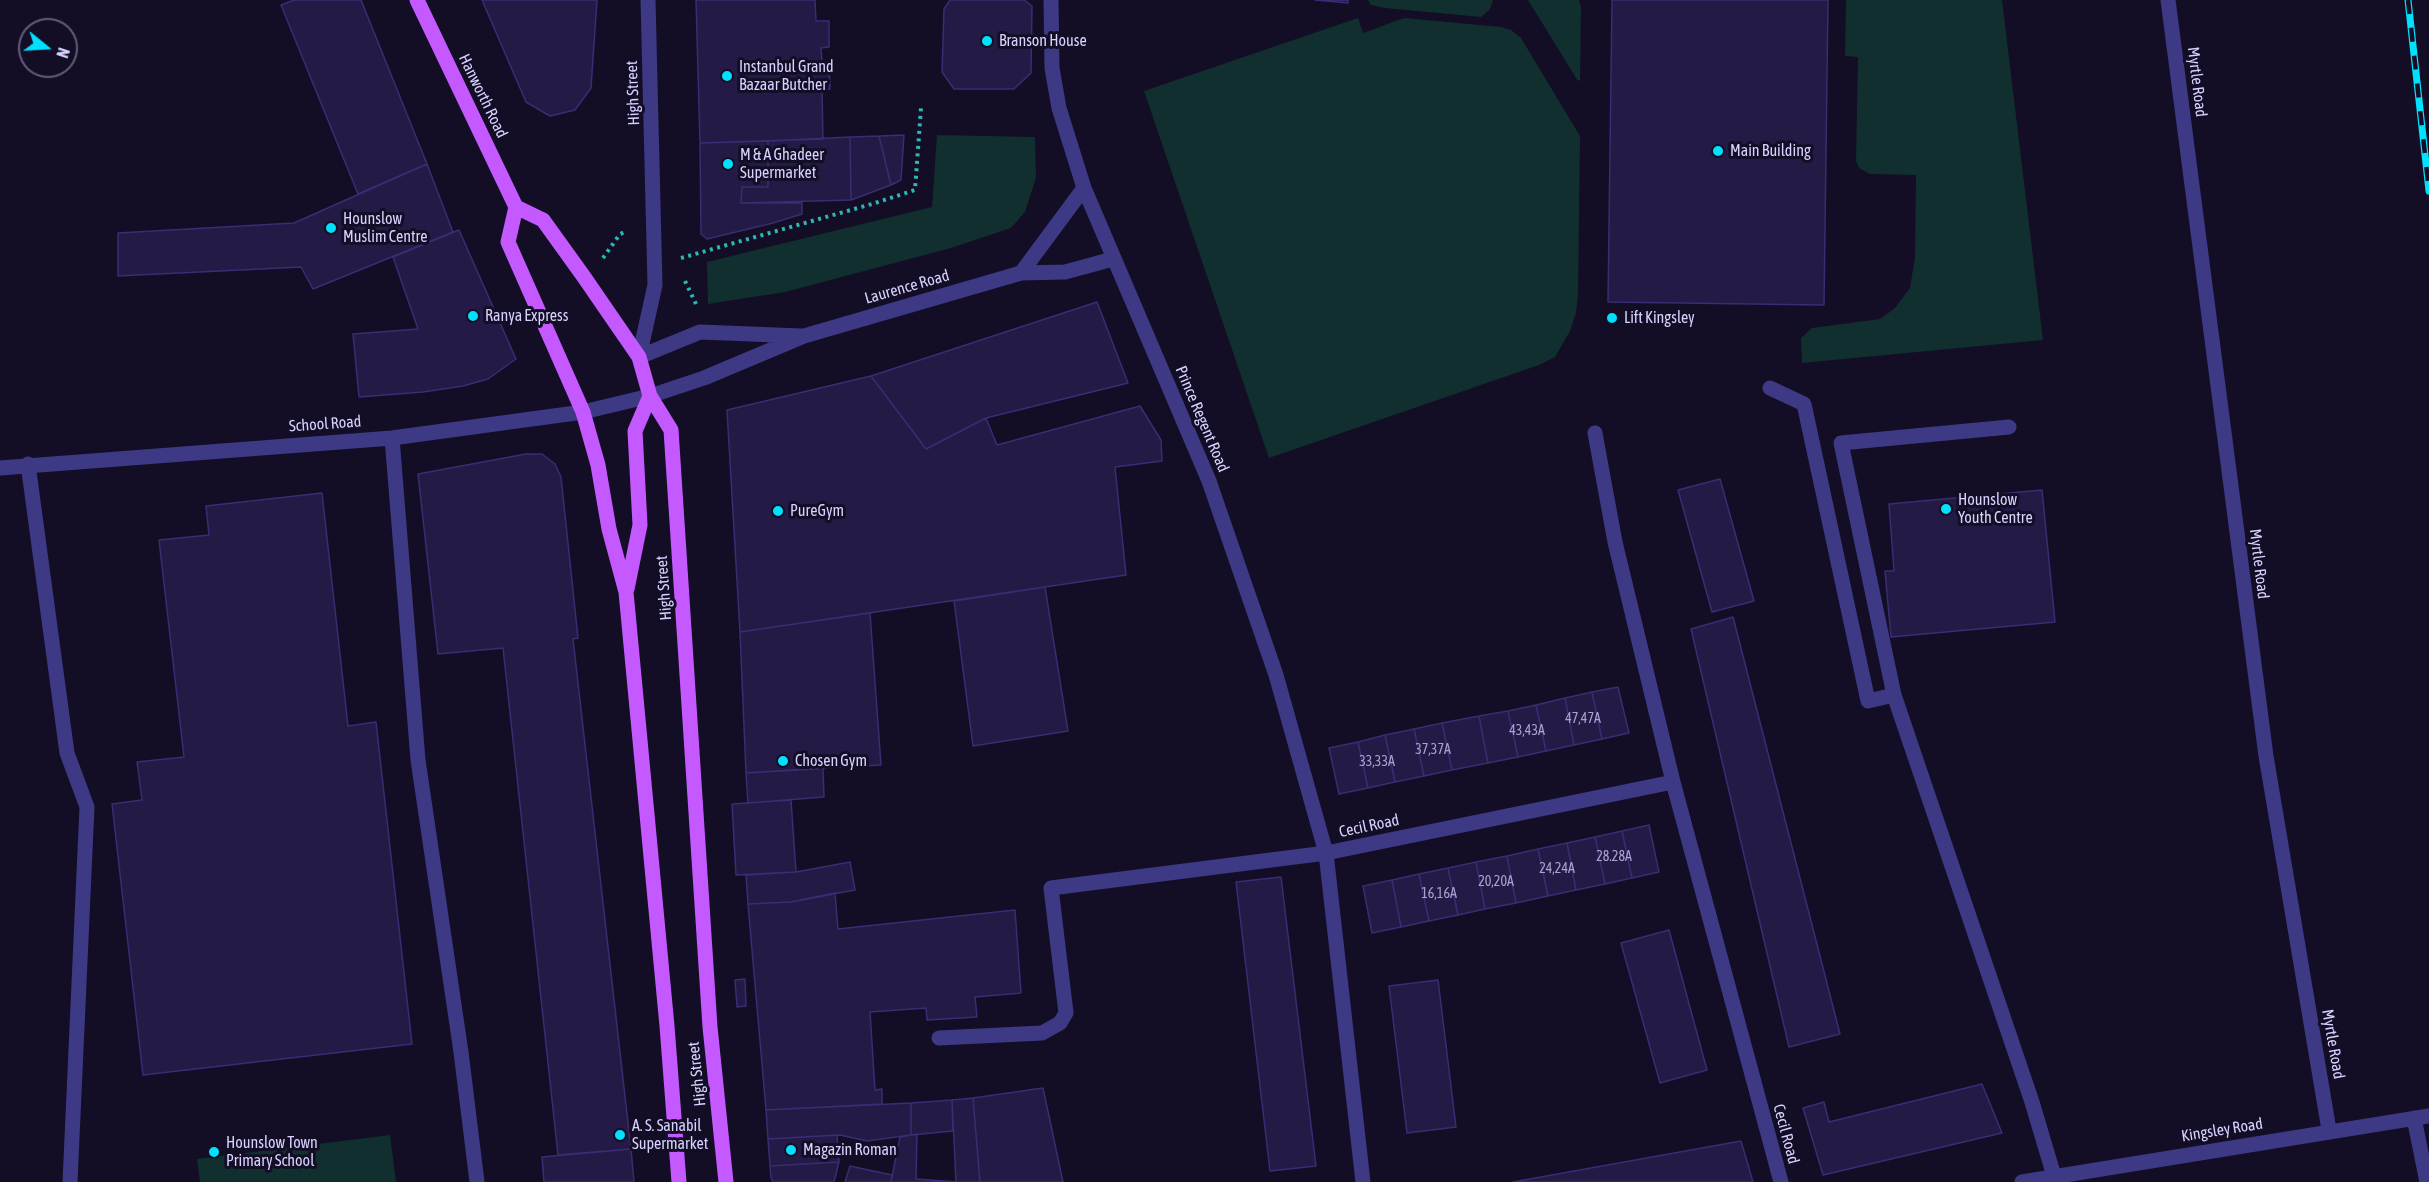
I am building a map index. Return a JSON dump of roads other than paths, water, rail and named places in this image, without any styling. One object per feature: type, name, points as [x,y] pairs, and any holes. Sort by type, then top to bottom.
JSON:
[{"type":"main road","name":"Hanworth Road","points":[[417,0],[516,207]]},
{"type":"main road","points":[[583,412],[508,242],[516,207],[543,220],[639,357]]},
{"type":"main road","name":"High Street","points":[[639,357],[650,396],[671,430],[710,1027],[726,1182]]},
{"type":"main road","points":[[626,592],[640,525],[635,431],[650,396]]},
{"type":"main road","name":"High Street","points":[[583,412],[598,465],[609,529],[626,592],[667,1026],[679,1182]]},
{"type":"street","name":"High Street","points":[[639,357],[655,285],[648,0]]},
{"type":"street","name":"Prince Regent Road","points":[[1051,0],[1052,68],[1059,108],[1084,188],[1209,481],[1276,675],[1326,853]]},
{"type":"street","name":"Myrtle Road","points":[[2168,0],[2266,756],[2329,1130]]},
{"type":"street","points":[[1021,273],[1084,188]]},
{"type":"street","name":"Laurence Road","points":[[650,396],[704,378],[804,336],[1021,273],[1065,272],[1113,259]]},
{"type":"street","name":"Laurence Road","points":[[639,357],[700,332],[804,336]]},
{"type":"street","points":[[1770,388],[1804,404],[1868,701],[1894,694]]},
{"type":"street","name":"School Road","points":[[0,468],[392,438],[583,412],[650,396]]},
{"type":"street","points":[[2009,427],[1841,443],[1894,694],[2032,1102],[2054,1176]]},
{"type":"street","name":"Cecil Road","points":[[1595,433],[1615,542],[1673,782],[1781,1182]]},
{"type":"street","points":[[392,438],[418,760],[461,1052],[477,1182]]},
{"type":"street","points":[[28,465],[67,753],[87,807],[70,1182]]},
{"type":"street","name":"Cecil Road","points":[[1363,1182],[1326,853],[1673,782]]},
{"type":"street","points":[[939,1038],[1042,1033],[1060,1023],[1066,1013],[1051,888],[1326,853]]},
{"type":"street","points":[[2421,1117],[2427,1182]]},
{"type":"street","name":"Kingsley Road","points":[[2022,1182],[2329,1130],[2421,1117]]},
{"type":"railway","points":[[2408,0],[2429,191]]},
{"type":"place","name":"Branson House","points":[[987,41]]},
{"type":"place","name":"Instanbul Grand Bazaar Butcher","points":[[727,76]]},
{"type":"place","name":"Main Building","points":[[1718,151]]},
{"type":"place","name":"M & A Ghadeer Supermarket","points":[[728,164]]},
{"type":"place","name":"Hounslow Muslim Centre","points":[[331,228]]},
{"type":"place","name":"Ranya Express","points":[[473,316]]},
{"type":"place","name":"Lift Kingsley","points":[[1612,318]]},
{"type":"place","name":"Hounslow Youth Centre","points":[[1946,509]]},
{"type":"place","name":"PureGym","points":[[778,511]]},
{"type":"place","name":"Chosen Gym","points":[[783,761]]},
{"type":"place","name":"A. S. Sanabil Supermarket","points":[[620,1135]]},
{"type":"place","name":"Magazin Roman","points":[[791,1150]]},
{"type":"place","name":"Hounslow Town Primary School","points":[[214,1152]]}]
